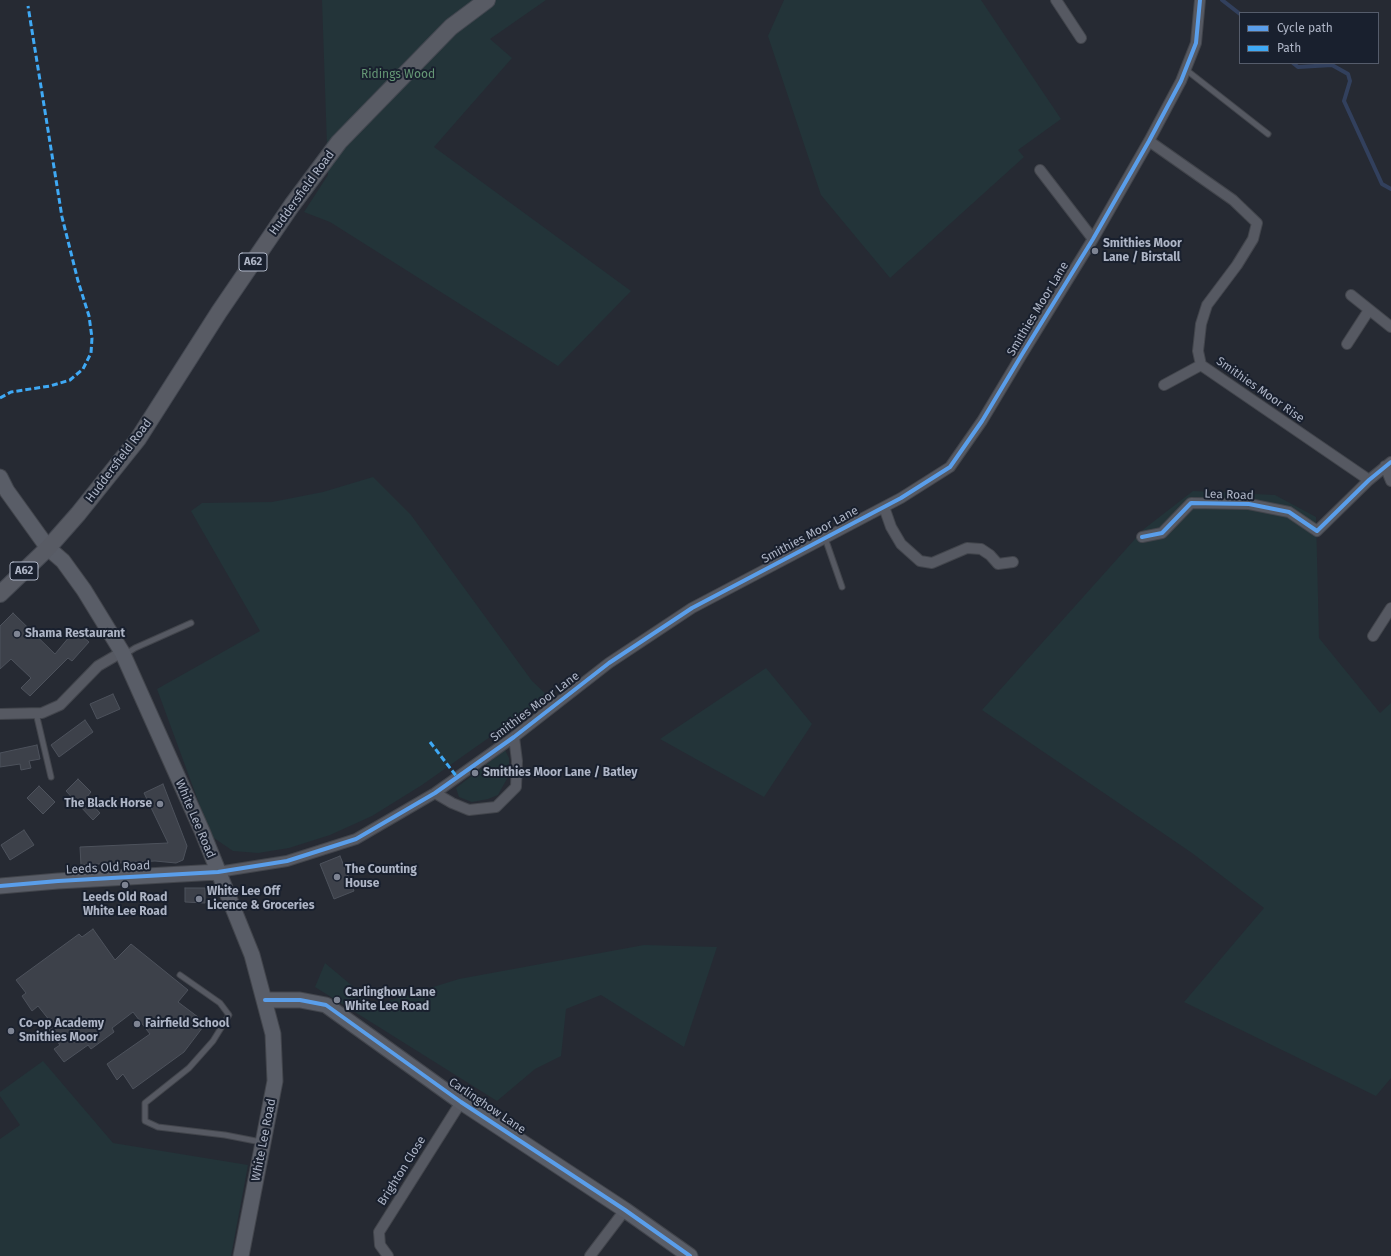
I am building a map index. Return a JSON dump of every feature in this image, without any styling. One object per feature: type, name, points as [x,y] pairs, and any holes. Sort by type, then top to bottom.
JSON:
[{"type":"main road","name":"Huddersfield Road","points":[[48,548],[78,514],[138,439],[219,312],[292,204],[338,142],[451,27],[487,0]]},
{"type":"main road","name":"White Lee Road","points":[[0,477],[7,491],[48,548],[63,561],[84,590],[123,654],[202,831],[252,955],[273,1034],[275,1081],[241,1256]]},
{"type":"main road","name":"A62","points":[[0,594],[48,548]]},
{"type":"main road","name":"Leeds Old Road","points":[[0,886],[58,881],[218,872]]},
{"type":"main road","name":"Carlinghow Lane","points":[[265,1000],[300,1000],[326,1005],[461,1102],[625,1210],[690,1256]]},
{"type":"street","points":[[1056,0],[1081,38]]},
{"type":"street","name":"Smithies Moor Lane","points":[[218,872],[287,861],[356,839],[436,793],[514,737],[609,663],[692,608],[884,507],[950,467],[982,421],[1092,239],[1149,141],[1185,69],[1196,43],[1200,0]]},
{"type":"street","name":"Smithies Moor Rise","points":[[1149,141],[1233,200],[1257,224],[1253,239],[1237,265],[1207,304],[1201,324],[1198,351],[1201,365],[1369,480]]},
{"type":"street","points":[[1040,170],[1092,239]]},
{"type":"street","points":[[1351,295],[1391,327]]},
{"type":"street","points":[[1346,344],[1369,310]]},
{"type":"street","points":[[1164,385],[1201,365]]},
{"type":"street","points":[[1388,464],[1391,481]]},
{"type":"street","name":"Lea Road","points":[[1142,538],[1162,532],[1191,503],[1249,504],[1289,512],[1317,531],[1369,480],[1388,464]]},
{"type":"street","points":[[884,507],[892,527],[902,544],[920,561],[932,563],[967,548],[981,549],[998,564],[1013,562]]},
{"type":"street","points":[[1373,636],[1391,608]]},
{"type":"street","points":[[0,714],[36,713],[60,705],[98,666],[123,654]]},
{"type":"street","name":"Smithies Moor Lane","points":[[436,793],[452,803],[469,810],[496,807],[516,787],[517,761],[514,737]]},
{"type":"street","name":"Brighton Close","points":[[388,1256],[380,1245],[379,1232],[461,1102]]},
{"type":"street","points":[[590,1256],[625,1210]]},
{"type":"lane","points":[[1185,69],[1268,134]]},
{"type":"lane","points":[[825,538],[842,587]]},
{"type":"lane","points":[[123,654],[191,623]]},
{"type":"lane","points":[[36,713],[51,778]]},
{"type":"lane","points":[[180,975],[220,1003],[229,1015],[213,1041],[189,1068],[145,1103],[145,1121],[158,1127],[225,1135],[264,1142]]},
{"type":"green space","name":"Ridings Wood","points":[[322,0],[546,0],[490,39],[512,58],[434,147],[631,291],[558,366],[330,222],[304,212],[328,175]]},
{"type":"green space","points":[[784,0],[981,0],[1061,119],[1018,150],[1024,157],[890,278],[821,195],[768,36]]},
{"type":"green space","points":[[373,477],[411,515],[532,681],[548,696],[422,785],[372,816],[330,835],[289,848],[258,853],[233,851],[211,836],[157,689],[260,631],[191,511],[202,503],[272,502],[323,492]]},
{"type":"green space","points":[[1193,491],[1275,495],[1316,517],[1319,638],[1380,713],[1391,703],[1391,1078],[1376,1096],[1184,1002],[1264,908],[1192,853],[982,710],[1144,529]]},
{"type":"green space","points":[[766,668],[812,724],[764,797],[660,739]]},
{"type":"green space","points":[[505,750],[509,758],[509,775],[498,795],[488,799],[472,802],[459,797],[456,788]]},
{"type":"green space","points":[[644,945],[717,947],[684,1047],[601,995],[566,1009],[561,1056],[535,1069],[497,1101],[315,987],[325,963],[375,1005],[459,979]]},
{"type":"green space","points":[[43,1061],[113,1143],[248,1165],[231,1256],[0,1256],[0,1139],[20,1125],[0,1096],[0,1092]]},
{"type":"building","points":[[13,613],[55,654],[75,630],[89,642],[72,661],[68,658],[30,696],[21,688],[31,678],[11,659],[0,669],[0,626]]},
{"type":"building","points":[[113,694],[120,709],[97,719],[90,704]]},
{"type":"building","points":[[85,720],[93,732],[59,757],[51,745]]},
{"type":"building","points":[[37,745],[40,759],[29,761],[31,768],[21,770],[20,764],[0,767],[0,753]]},
{"type":"building","points":[[78,779],[91,792],[86,798],[100,813],[93,820],[66,791]]},
{"type":"building","points":[[163,784],[187,846],[183,860],[176,863],[155,861],[81,865],[80,847],[168,843],[144,793]]},
{"type":"building","points":[[39,786],[55,802],[43,814],[27,798]]},
{"type":"building","points":[[24,830],[34,845],[10,860],[1,845]]},
{"type":"building","name":"The Counting House","points":[[340,856],[354,891],[334,899],[320,864]]},
{"type":"building","name":"White Lee Off Licence & Groceries","points":[[185,888],[205,888],[205,903],[185,902]]},
{"type":"building","points":[[93,929],[115,960],[131,944],[188,990],[178,1002],[206,1023],[184,1052],[133,1089],[123,1074],[117,1080],[107,1064],[150,1034],[133,1012],[112,1028],[114,1032],[91,1049],[88,1045],[64,1062],[54,1049],[60,1045],[49,1030],[54,1026],[38,1006],[32,1011],[22,996],[26,993],[16,980],[79,934],[82,937]]},
{"type":"waterway","points":[[1222,0],[1239,13]]},
{"type":"waterway","points":[[1294,64],[1298,67],[1332,65],[1348,74],[1350,81],[1344,101],[1382,184],[1391,189]]},
{"type":"marked path","points":[[0,398],[11,392],[50,386],[70,380],[83,369],[91,353],[92,338],[89,316],[78,281],[62,217],[28,6]]},
{"type":"marked path","points":[[430,742],[457,777]]},
{"type":"cycle path","points":[[0,886],[58,881],[218,872],[287,861],[356,839],[435,793],[514,737],[609,663],[692,608],[901,498],[950,467],[982,421],[1093,239],[1149,141],[1181,81],[1196,43],[1200,0]]},
{"type":"cycle path","points":[[1142,537],[1162,533],[1191,503],[1249,504],[1289,512],[1317,531],[1369,480],[1391,462]]},
{"type":"cycle path","points":[[265,1000],[300,1000],[326,1005],[461,1102],[625,1210],[690,1256]]},
{"type":"place","name":"Smithies Moor Lane / Birstall","points":[[1095,251]]},
{"type":"place","name":"Shama Restaurant","points":[[17,634]]},
{"type":"place","name":"Smithies Moor Lane / Batley","points":[[475,773]]},
{"type":"place","name":"The Black Horse","points":[[160,804]]},
{"type":"place","name":"The Counting House","points":[[337,877]]},
{"type":"place","name":"Leeds Old Road White Lee Road","points":[[125,885]]},
{"type":"place","name":"White Lee Off Licence & Groceries","points":[[199,899]]},
{"type":"place","name":"Carlinghow Lane White Lee Road","points":[[337,1000]]},
{"type":"place","name":"Fairfield School","points":[[137,1024]]},
{"type":"place","name":"Co-op Academy Smithies Moor","points":[[11,1031]]}]
